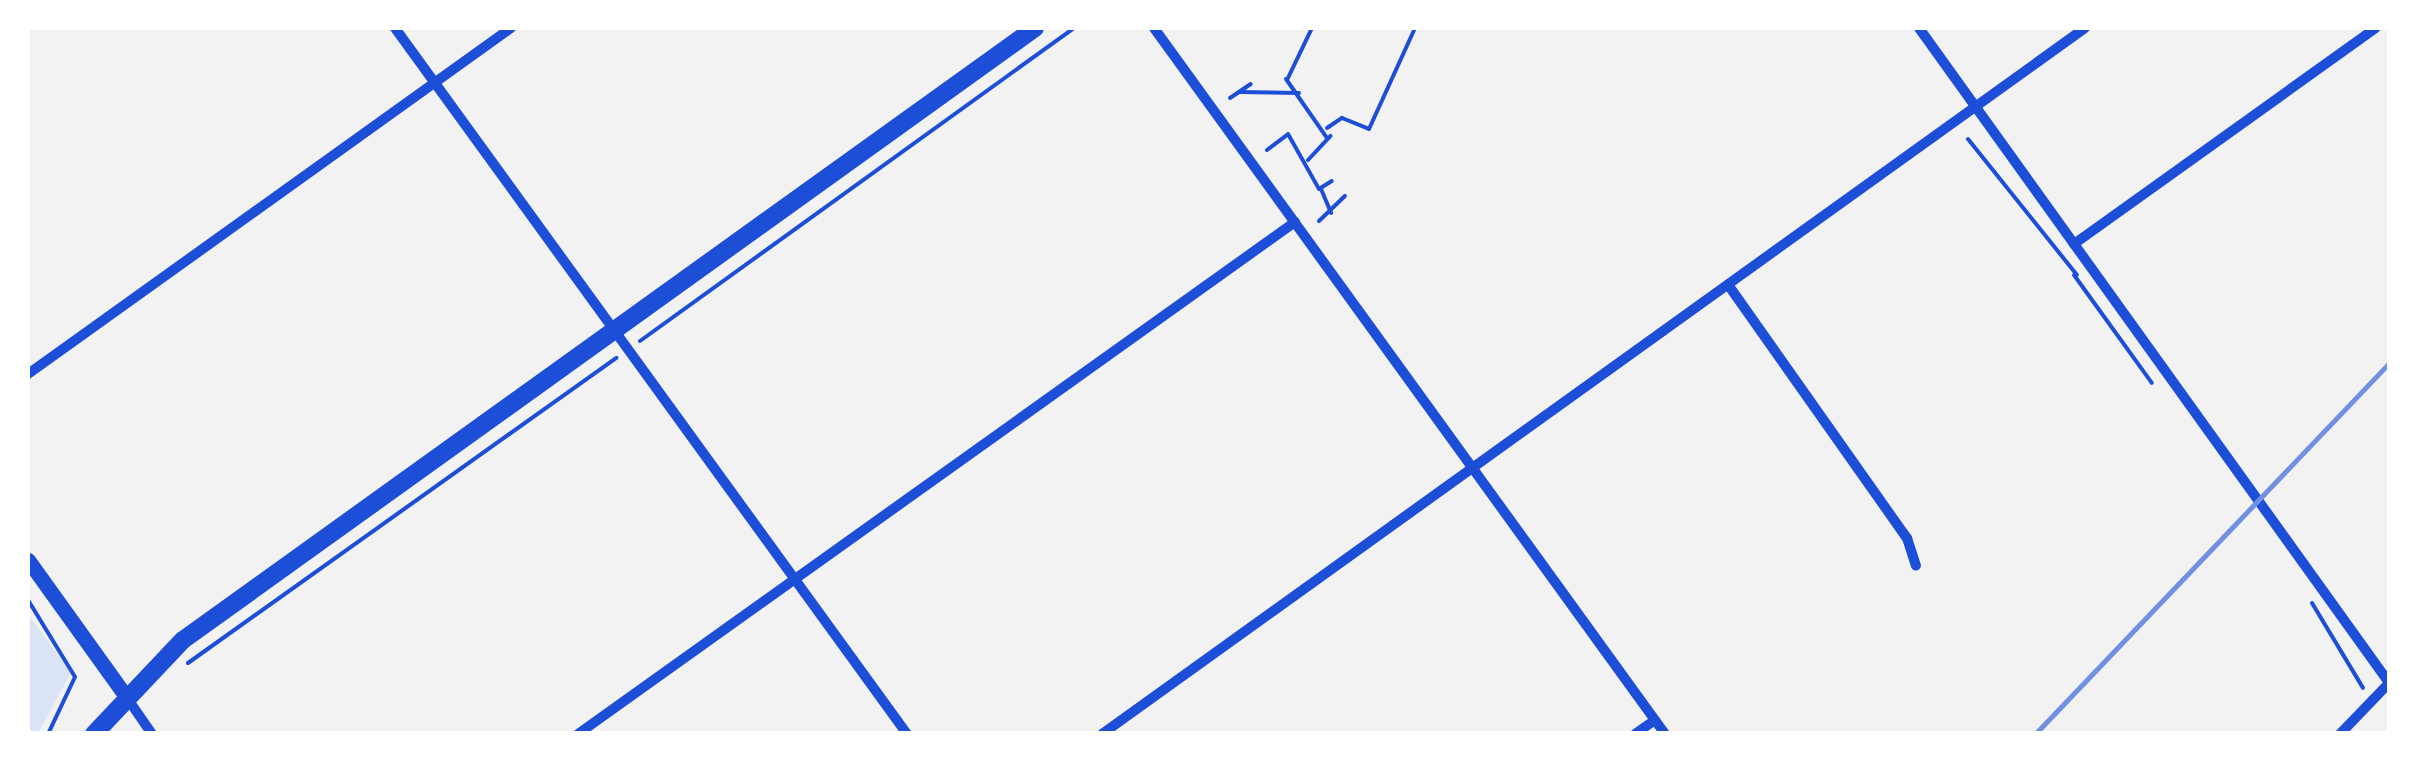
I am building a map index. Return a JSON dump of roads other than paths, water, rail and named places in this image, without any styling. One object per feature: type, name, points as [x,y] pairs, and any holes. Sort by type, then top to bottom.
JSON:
[{"type":"main road","points":[[94,734],[125,694],[183,640],[1035,28]]},
{"type":"street","points":[[396,28],[907,734]]},
{"type":"street","points":[[28,374],[511,28]]},
{"type":"street","points":[[1154,28],[1665,734]]},
{"type":"street","points":[[1918,28],[2389,683],[2340,734]]},
{"type":"street","points":[[1102,734],[2085,28]]},
{"type":"street","points":[[2074,244],[2376,28]]},
{"type":"street","points":[[578,734],[1295,222]]},
{"type":"street","points":[[1729,286],[1907,538],[1916,566]]},
{"type":"street","points":[[28,560],[152,734]]},
{"type":"street","points":[[1635,734],[1654,720]]},
{"type":"railway","points":[[2035,734],[2390,362]]}]
